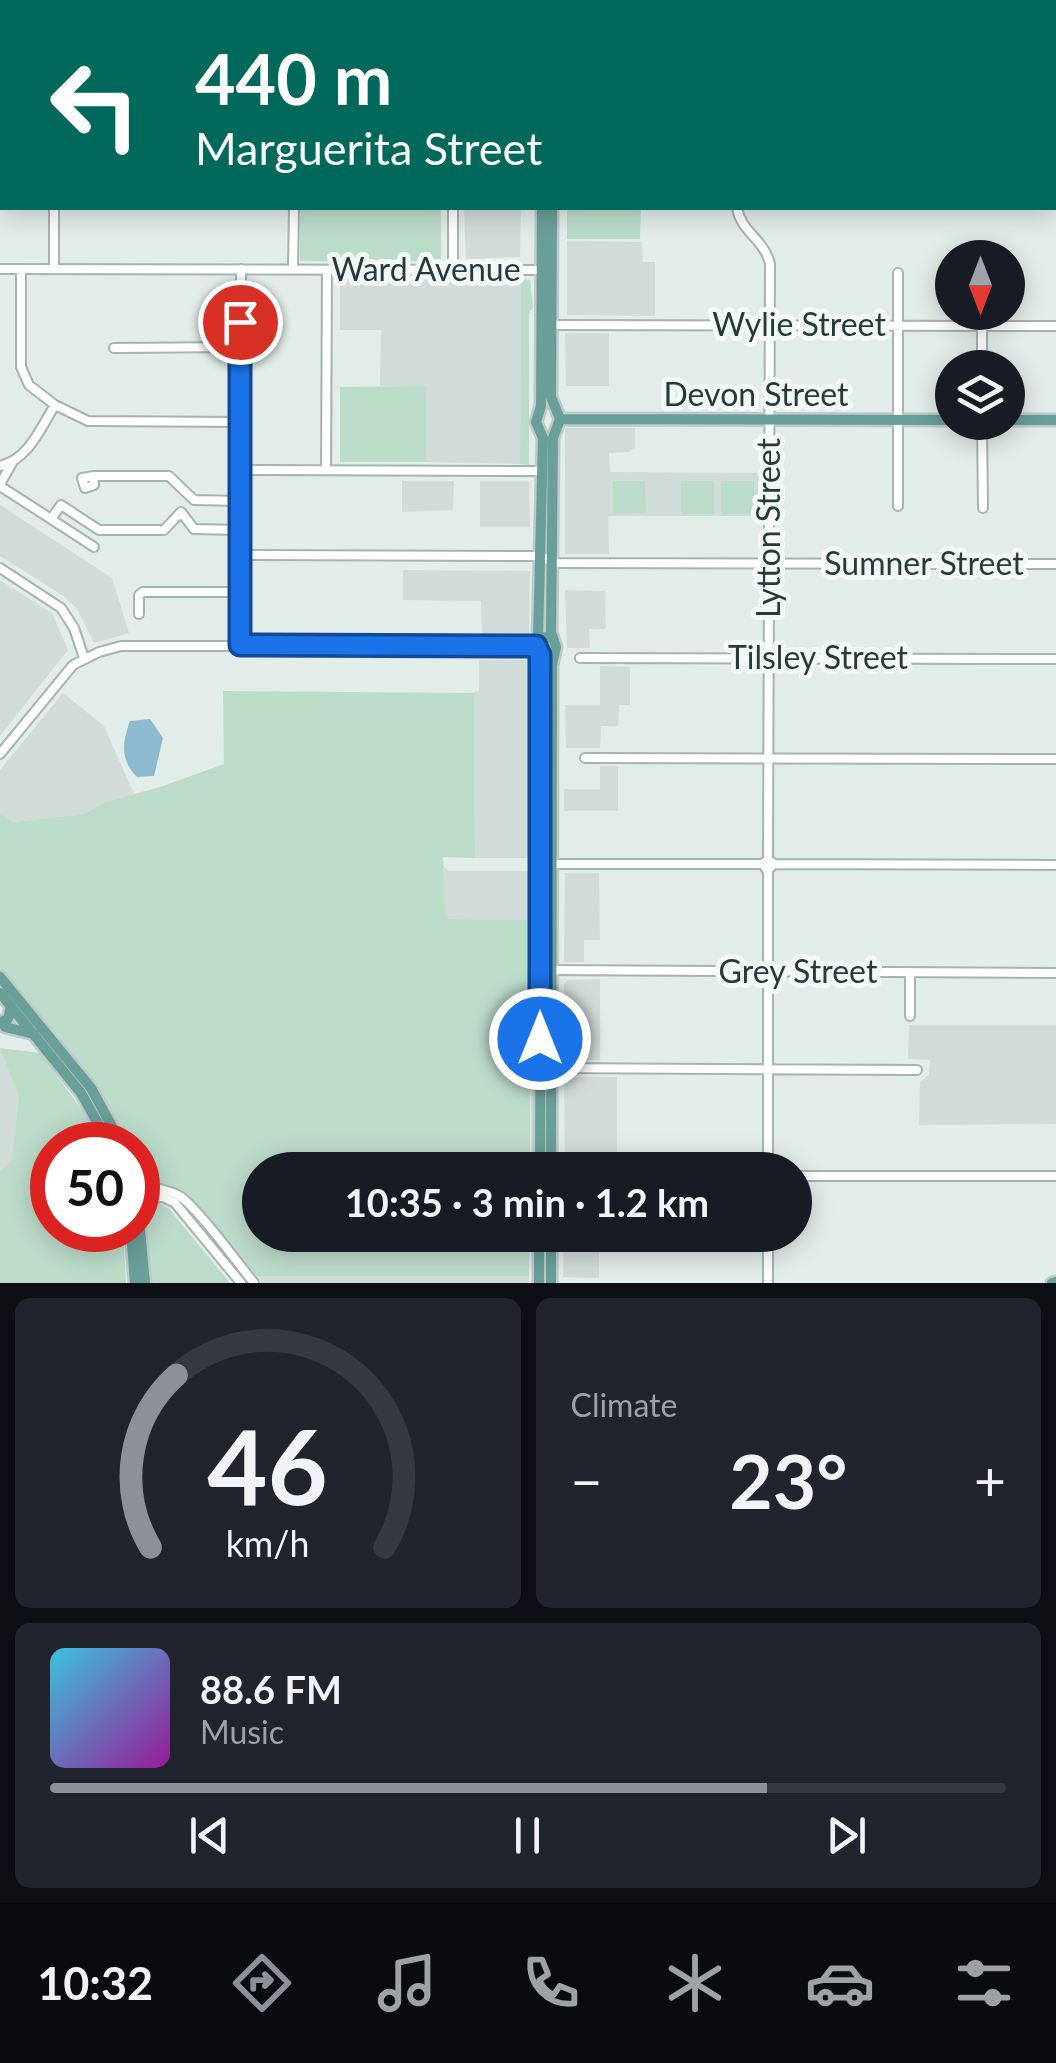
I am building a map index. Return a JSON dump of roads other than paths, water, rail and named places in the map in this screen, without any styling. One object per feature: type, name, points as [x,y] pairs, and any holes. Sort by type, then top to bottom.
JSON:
[{"type":"main road","points":[[541,1152],[546,970],[541,556],[556,420],[551,397],[542,210]]},
{"type":"main road","points":[[547,270],[552,210]]},
{"type":"main road","points":[[542,648],[556,643],[552,638],[548,470],[541,429],[536,422],[547,324]]},
{"type":"main road","points":[[538,413],[548,408],[556,420]]},
{"type":"main road","points":[[541,429],[556,420]]},
{"type":"main road","name":"Devon Street","points":[[556,420],[935,420]]},
{"type":"main road","points":[[1025,420],[1056,420]]},
{"type":"main road","points":[[0,977],[91,1088],[109,1122]]},
{"type":"main road","points":[[0,993],[81,1093],[97,1122]]},
{"type":"main road","points":[[11,1006],[3,1024],[35,1035]]},
{"type":"main road","points":[[545,1068],[550,1152]]},
{"type":"main road","points":[[132,1252],[135,1283]]},
{"type":"main road","points":[[142,1252],[145,1283]]},
{"type":"main road","points":[[539,1252],[539,1283]]},
{"type":"main road","points":[[550,1283],[551,1252]]},
{"type":"street","points":[[54,210],[54,269]]},
{"type":"street","points":[[293,270],[294,210]]},
{"type":"street","points":[[453,210],[453,270]]},
{"type":"street","name":"Lytton Street","points":[[737,210],[741,223],[769,259],[768,1152]]},
{"type":"street","name":"Ward Avenue","points":[[0,269],[547,270]]},
{"type":"street","points":[[21,269],[22,367],[29,385],[55,405],[88,421],[240,422]]},
{"type":"street","points":[[240,270],[240,645]]},
{"type":"street","points":[[326,470],[327,270]]},
{"type":"street","points":[[898,273],[898,506]]},
{"type":"street","name":"Wylie Street","points":[[547,324],[935,326]]},
{"type":"street","name":"Wylie Street","points":[[1025,326],[1056,326]]},
{"type":"street","points":[[114,348],[240,347]]},
{"type":"street","points":[[55,405],[0,485],[94,548]]},
{"type":"street","points":[[982,440],[983,508]]},
{"type":"street","points":[[0,466],[12,463]]},
{"type":"street","points":[[240,470],[548,470]]},
{"type":"street","points":[[94,476],[169,476],[194,500],[240,502]]},
{"type":"street","points":[[51,519],[61,504],[99,530],[164,530],[194,500]]},
{"type":"street","points":[[182,512],[194,529],[240,530]]},
{"type":"street","points":[[240,555],[541,556],[552,563]]},
{"type":"street","name":"Sumner Street","points":[[552,563],[1056,564]]},
{"type":"street","points":[[0,568],[60,608],[74,628],[84,658]]},
{"type":"street","points":[[139,614],[138,597],[143,592],[240,592]]},
{"type":"street","points":[[0,754],[64,674],[84,658],[137,644],[542,648]]},
{"type":"street","name":"Tilsley Street","points":[[580,658],[1056,658]]},
{"type":"street","points":[[584,758],[1056,759]]},
{"type":"street","points":[[546,864],[1056,866]]},
{"type":"street","name":"Grey Street","points":[[546,970],[1056,973]]},
{"type":"street","points":[[910,972],[910,1016]]},
{"type":"street","points":[[545,1068],[917,1070]]},
{"type":"street","points":[[812,1176],[1056,1176]]},
{"type":"street","points":[[160,1188],[186,1200],[240,1283]]},
{"type":"street","points":[[160,1196],[175,1204],[206,1232],[254,1283]]},
{"type":"street","points":[[160,1198],[164,1197]]},
{"type":"street","points":[[768,1252],[768,1283]]},
{"type":"water","points":[[150,719],[163,738],[154,776],[137,777],[125,757],[125,737],[130,721]]}]
